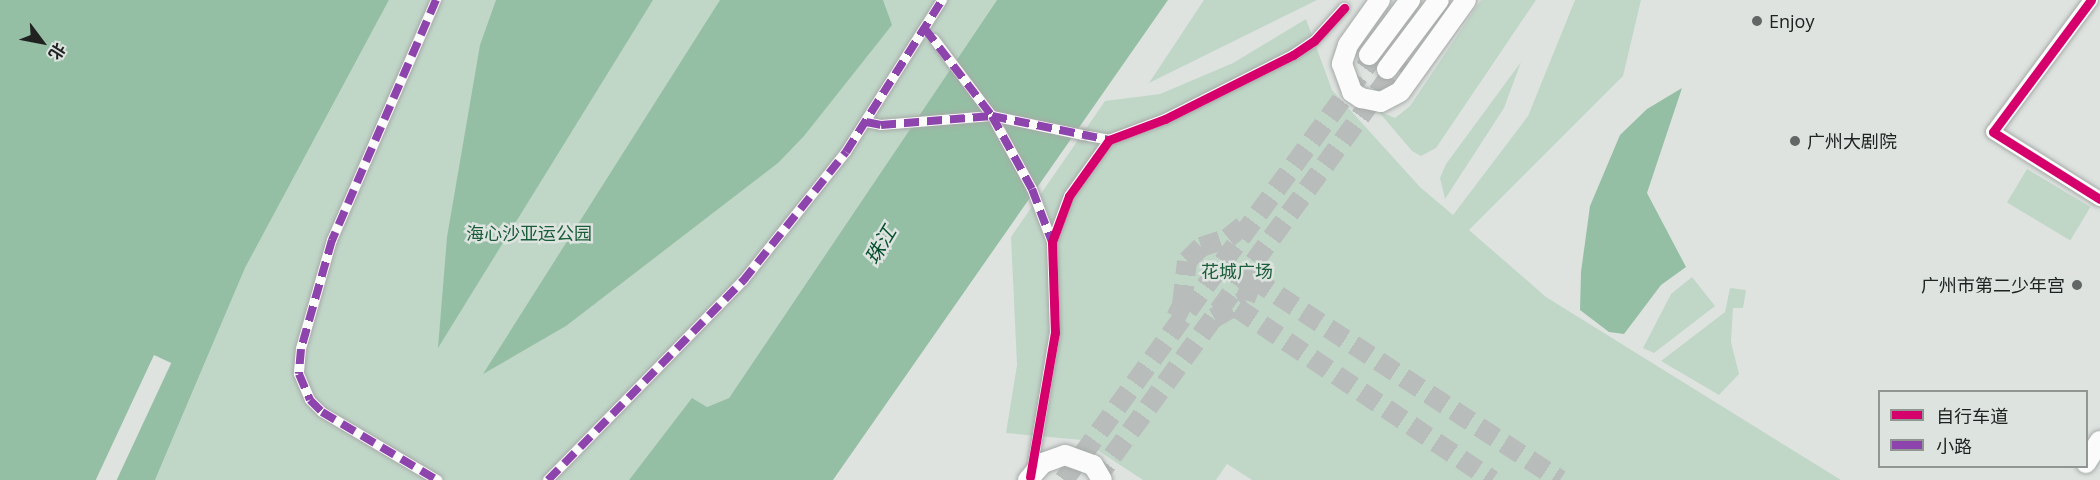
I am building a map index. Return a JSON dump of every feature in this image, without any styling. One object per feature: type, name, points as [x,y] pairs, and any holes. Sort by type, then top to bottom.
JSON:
[{"type":"main road","points":[[1380,0],[1348,45],[1342,64],[1352,92],[1361,98],[1381,102],[1400,92],[1466,0]]},
{"type":"main road","points":[[1369,55],[1410,0]]},
{"type":"main road","points":[[1387,69],[1439,0]]},
{"type":"main road","points":[[2088,462],[2100,441]]},
{"type":"main road","points":[[1029,478],[1043,463],[1065,455],[1093,465],[1102,480]]},
{"type":"street","points":[[436,0],[332,240],[302,349],[299,374],[310,400],[322,412],[437,480]]},
{"type":"street","points":[[548,480],[743,281],[866,122],[942,0]]},
{"type":"street","points":[[2091,0],[1993,132],[2100,199]]},
{"type":"street","points":[[866,122],[881,124],[992,117],[1109,140],[1165,119],[1293,55],[1314,41],[1344,8]]},
{"type":"street","points":[[925,29],[992,117],[1037,201],[1052,242],[1055,333],[1029,478]]},
{"type":"street","points":[[1052,242],[1069,196],[1109,140]]},
{"type":"green space","name":"海心沙亚运公园","points":[[389,0],[997,0],[729,398],[707,407],[692,399],[629,480],[155,480],[245,268]]},
{"type":"green space","points":[[1204,0],[1317,0],[1149,83]]},
{"type":"green space","points":[[1481,0],[1536,0],[1436,148],[1421,156],[1412,151],[1378,111],[1395,118],[1410,106]]},
{"type":"green space","name":"花城广场","points":[[1575,0],[1641,0],[1623,76],[1469,230],[1546,297],[1841,480],[1252,480],[1227,464],[1216,480],[1143,480],[1082,440],[1006,433],[1017,365],[1011,237],[1105,101],[1160,94],[1233,63],[1306,19],[1332,90],[1420,187],[1453,215],[1528,116]]},
{"type":"green space","points":[[1521,62],[1504,108],[1445,199],[1440,178],[1446,164]]},
{"type":"green space","points":[[2027,169],[2090,207],[2070,241],[2007,202]]},
{"type":"green space","points":[[1692,277],[1715,306],[1654,353],[1643,348],[1671,294]]},
{"type":"green space","points":[[1730,288],[1746,290],[1743,308],[1733,308],[1731,342],[1739,374],[1719,395],[1661,361],[1725,312]]},
{"type":"water","points":[[0,0],[389,0],[245,268],[155,480],[0,480]]},
{"type":"water","points":[[496,0],[653,0],[438,348],[447,237],[480,45]]},
{"type":"water","points":[[720,0],[883,0],[892,25],[804,136],[778,163],[566,326],[483,374]]},
{"type":"water","name":"珠江","points":[[997,0],[1168,0],[833,480],[629,480],[692,398],[707,407],[729,398]]},
{"type":"water","points":[[1682,88],[1647,193],[1686,267],[1661,285],[1624,334],[1609,332],[1580,310],[1581,272],[1590,206],[1620,135],[1647,109]]},
{"type":"pier","points":[[154,355],[171,363],[117,480],[96,480]]},
{"type":"tunnel","points":[[1064,480],[1383,43]]},
{"type":"tunnel","points":[[1095,480],[1403,58]]},
{"type":"tunnel","points":[[1176,317],[1182,305],[1187,261],[1201,247],[1228,238],[1243,226]]},
{"type":"tunnel","points":[[1214,318],[1245,300],[1253,279],[1252,269]]},
{"type":"tunnel","points":[[1253,279],[1560,480]]},
{"type":"tunnel","points":[[1237,308],[1492,480]]},
{"type":"marked path","points":[[436,0],[332,240],[301,349],[299,374],[310,400],[322,412],[437,480]]},
{"type":"marked path","points":[[548,480],[743,281],[846,152],[942,0]]},
{"type":"marked path","points":[[925,29],[992,116],[1109,140]]},
{"type":"marked path","points":[[866,122],[881,125],[992,116],[1032,189],[1052,242]]},
{"type":"cycle path","points":[[2091,0],[1993,132],[2100,199]]},
{"type":"cycle path","points":[[1030,477],[1055,333],[1052,242],[1069,196],[1109,140],[1165,119],[1293,55],[1314,41],[1344,8]]},
{"type":"place","name":"Enjoy","points":[[1757,21]]},
{"type":"place","name":"广州大剧院","points":[[1795,141]]},
{"type":"place","name":"广州市第二少年宫","points":[[2077,285]]}]
